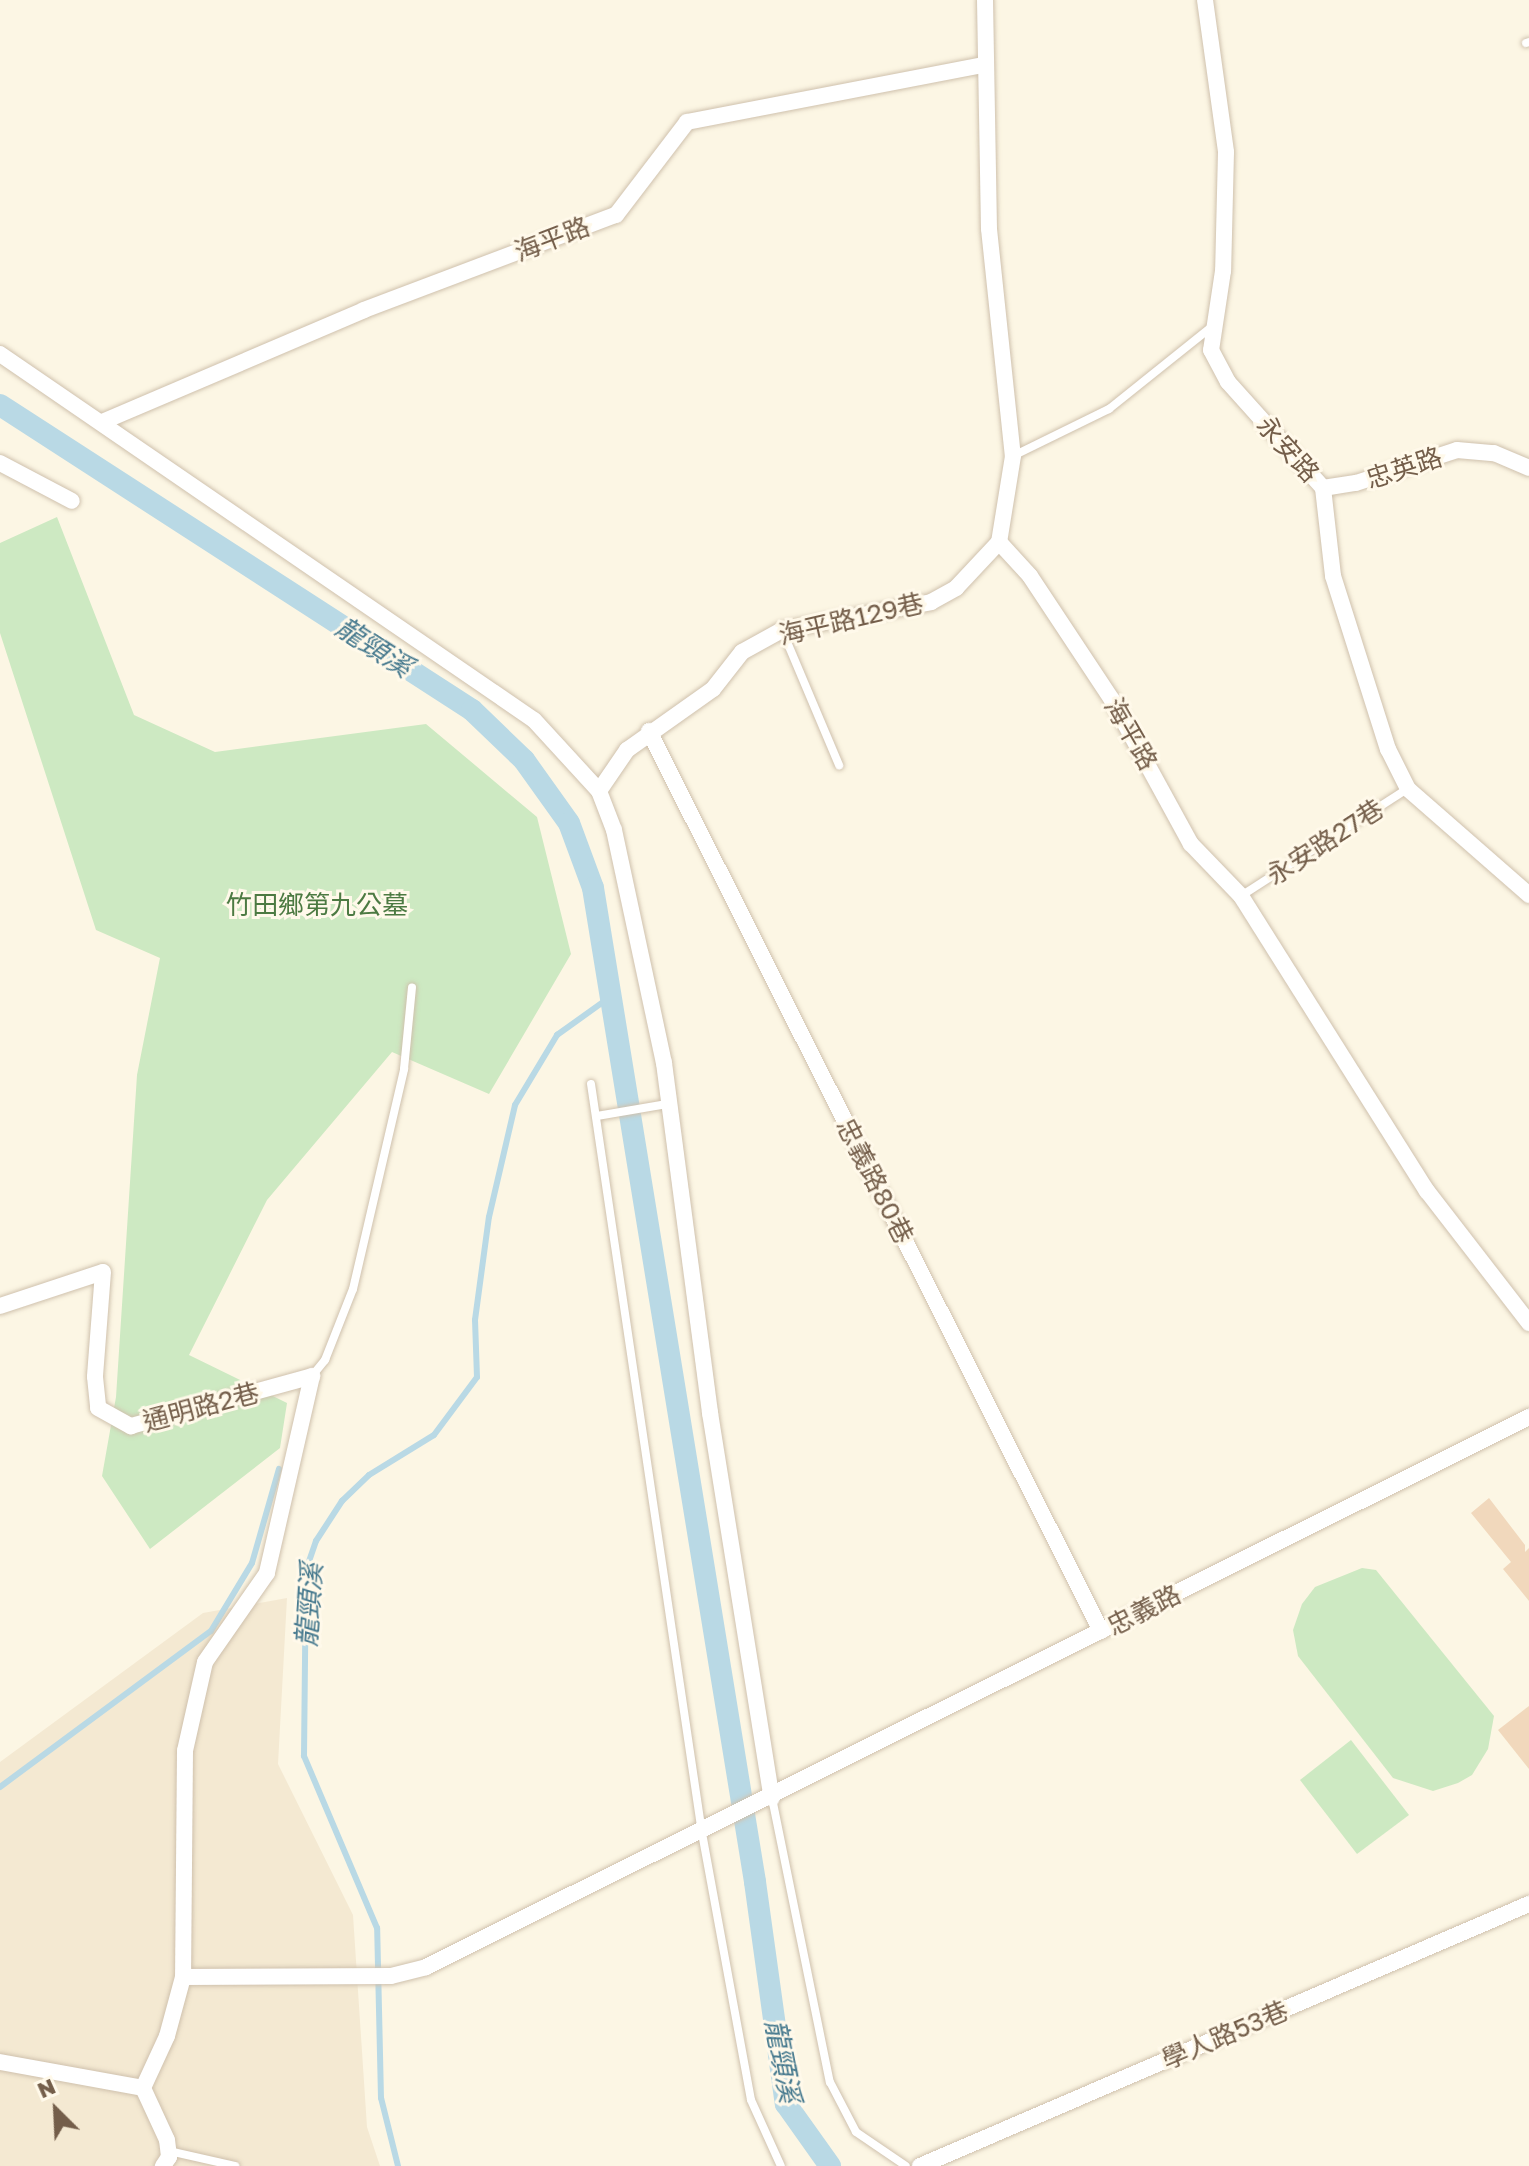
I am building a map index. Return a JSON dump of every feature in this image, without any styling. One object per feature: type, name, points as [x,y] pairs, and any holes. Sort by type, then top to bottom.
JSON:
[{"type":"street","points":[[985,0],[982,65],[989,229],[1013,456],[999,542]]},
{"type":"street","name":"永安路","points":[[1205,0],[1226,152],[1223,271],[1210,328],[1211,350],[1228,382],[1323,488],[1333,576],[1388,749],[1408,789],[1529,895]]},
{"type":"street","name":"海平路","points":[[102,422],[364,310],[616,215],[687,122],[982,65]]},
{"type":"street","points":[[0,354],[534,720],[599,791],[614,830],[664,1063],[667,1104],[766,1801]]},
{"type":"street","name":"忠英路","points":[[1323,488],[1356,483],[1457,450],[1494,453],[1529,468]]},
{"type":"street","points":[[0,463],[72,501]]},
{"type":"street","name":"海平路","points":[[999,542],[1030,576],[1112,700],[1191,844],[1241,896],[1427,1191],[1529,1323]]},
{"type":"street","name":"海平路129巷","points":[[599,791],[627,750],[649,731],[713,689],[742,652],[782,630],[931,602],[956,588],[999,542]]},
{"type":"street","name":"忠義路80巷","points":[[649,731],[1101,1631]]},
{"type":"street","name":"通明路2巷","points":[[0,1306],[103,1272],[95,1377],[98,1408],[131,1426],[312,1376]]},
{"type":"street","points":[[166,2159],[143,2088],[167,2036],[183,1977],[185,1751],[205,1662],[267,1573],[312,1376]]},
{"type":"street","name":"忠義路","points":[[183,1977],[391,1976],[426,1967],[766,1801],[1529,1417]]},
{"type":"street","name":"學人路53巷","points":[[920,2166],[1529,1904]]},
{"type":"street","points":[[0,2062],[143,2088]]},
{"type":"lane","points":[[1013,456],[1109,409],[1210,328]]},
{"type":"lane","points":[[782,630],[839,765]]},
{"type":"lane","name":"永安路27巷","points":[[1241,896],[1408,789]]},
{"type":"lane","points":[[312,1376],[325,1360],[353,1289],[404,1069],[412,987]]},
{"type":"lane","points":[[591,1084],[751,2100],[781,2166]]},
{"type":"lane","points":[[597,1116],[667,1104]]},
{"type":"lane","points":[[766,1801],[830,2082],[856,2132],[906,2166]]},
{"type":"lane","points":[[166,2159],[235,2166]]},
{"type":"shaded area","points":[[287,1598],[278,1764],[353,1915],[367,2127],[380,2166],[0,2166],[0,1762],[203,1613]]},
{"type":"green space","name":"竹田鄉第九公墓","points":[[57,517],[134,715],[215,752],[426,724],[537,817],[571,954],[489,1094],[392,1052],[267,1200],[189,1355],[287,1403],[280,1448],[150,1549],[102,1476],[116,1397],[137,1075],[160,958],[96,930],[0,633],[0,543]]},
{"type":"green space","points":[[1362,1568],[1376,1570],[1494,1716],[1488,1749],[1472,1775],[1458,1783],[1433,1791],[1393,1778],[1298,1656],[1293,1630],[1302,1604],[1315,1587]]},
{"type":"green space","points":[[1351,1740],[1409,1815],[1357,1854],[1300,1780]]},
{"type":"building","points":[[1489,1498],[1525,1545],[1525,1552],[1529,1548],[1529,1601],[1503,1569],[1511,1562],[1471,1513]]},
{"type":"building","points":[[1529,1706],[1529,1769],[1498,1730]]},
{"type":"waterway","name":"龍頸溪","points":[[0,405],[472,710],[524,760],[569,823],[593,888],[755,1882],[786,2104],[830,2166]]},
{"type":"waterway","name":"龍頸溪","points":[[398,2166],[381,2098],[377,1928],[304,1756],[306,1570],[316,1541],[342,1501],[369,1475],[434,1435],[477,1377],[475,1320],[489,1217],[515,1105],[557,1035],[610,997]]},
{"type":"waterway","points":[[0,1787],[211,1631],[252,1563],[279,1469]]}]
